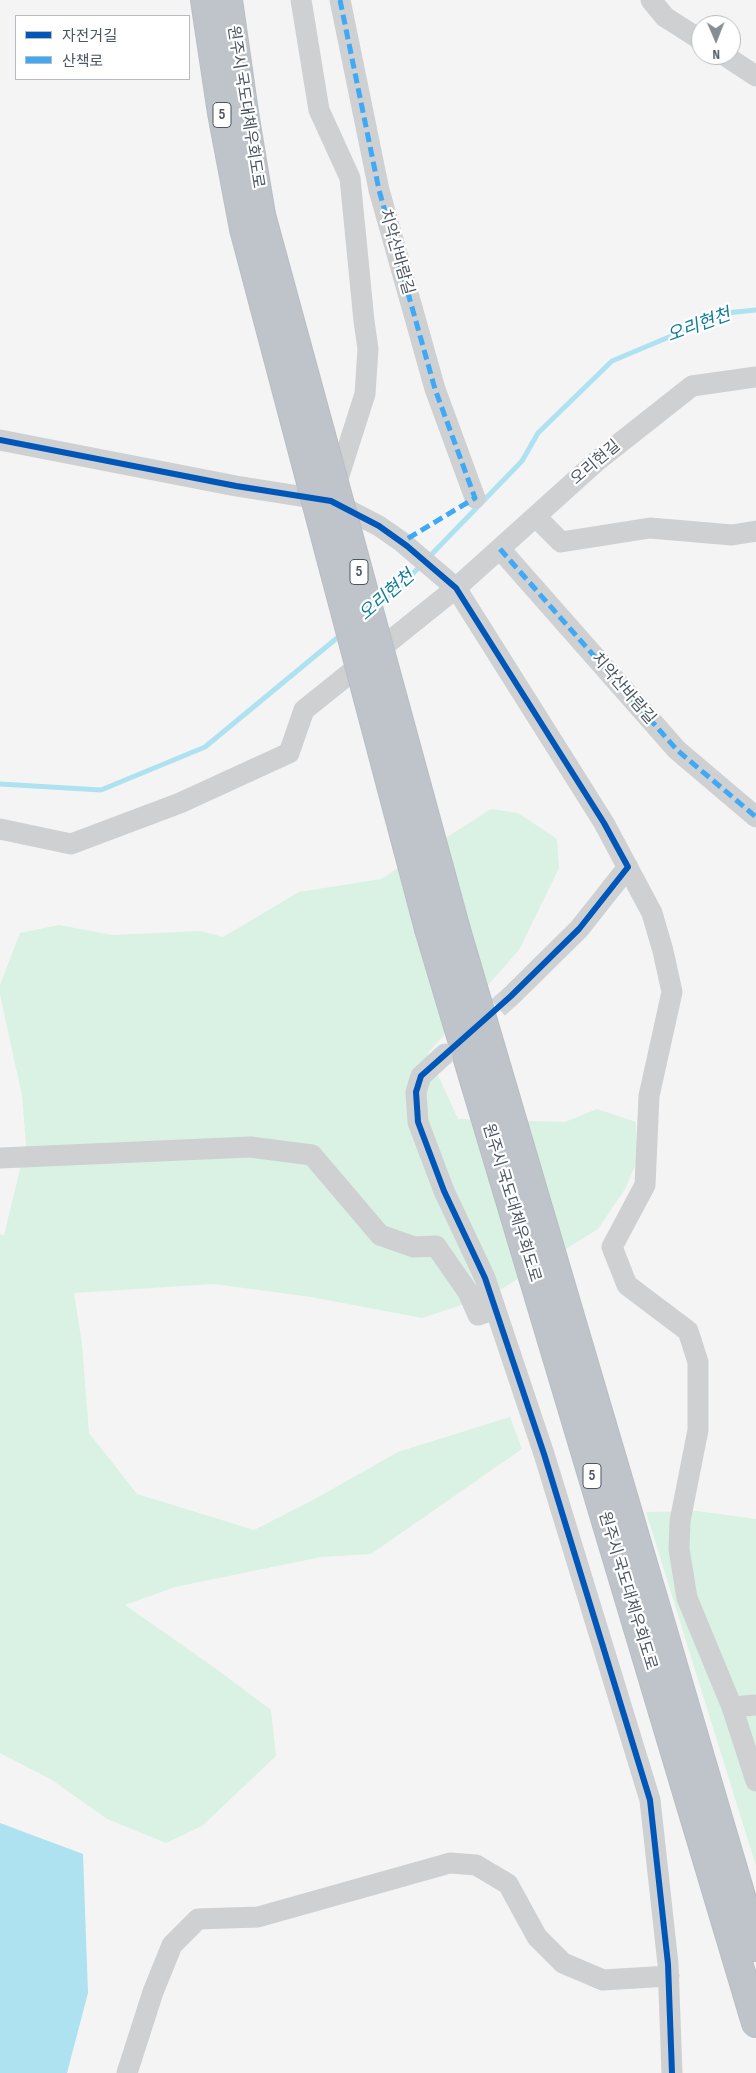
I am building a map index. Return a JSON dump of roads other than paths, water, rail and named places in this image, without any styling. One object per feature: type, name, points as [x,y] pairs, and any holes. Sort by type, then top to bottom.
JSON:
[{"type":"highway","name":"원주시 국도대체우회도로","points":[[205,0],[222,114],[253,222]]},
{"type":"highway","name":"원주시 국도대체우회도로","points":[[228,0],[245,119],[253,222]]},
{"type":"highway","name":"5","points":[[253,222],[443,929]]},
{"type":"highway","name":"원주시 국도대체우회도로","points":[[443,929],[756,1947]]},
{"type":"highway","name":"원주시 국도대체우회도로","points":[[443,929],[752,2011],[756,2045]]},
{"type":"street","points":[[301,0],[318,110],[350,178],[368,349],[365,394],[331,501]]},
{"type":"street","name":"치악산바람길","points":[[340,0],[379,190],[434,389],[475,498]]},
{"type":"street","points":[[651,0],[665,17],[691,34]]},
{"type":"street","points":[[739,65],[756,76]]},
{"type":"street","name":"오리현길","points":[[0,828],[71,844],[180,803],[289,753],[304,710],[448,582],[500,549],[597,461],[692,386],[756,377]]},
{"type":"street","points":[[0,440],[236,486],[331,501],[379,526],[407,546],[448,582],[604,823],[652,913],[672,992],[649,1096],[645,1185],[612,1247],[627,1285],[688,1332],[698,1362],[698,1430],[680,1521],[678,1550],[687,1598],[732,1707],[756,1781]]},
{"type":"street","points":[[536,517],[561,542],[650,528],[732,535],[756,531]]},
{"type":"street","name":"치악산바람길","points":[[500,549],[677,750],[756,817]]},
{"type":"street","points":[[511,996],[579,929],[628,867]]},
{"type":"street","points":[[445,1054],[421,1076],[416,1092],[418,1122],[444,1191],[484,1278],[495,1309],[544,1454],[650,1800],[669,1976],[672,2073]]},
{"type":"street","points":[[0,1158],[250,1147],[312,1155],[380,1235],[414,1248],[436,1246],[468,1292],[478,1315],[495,1309]]},
{"type":"street","points":[[732,1707],[756,1705]]},
{"type":"street","points":[[127,2073],[153,1992],[172,1945],[198,1919],[258,1917],[450,1863],[476,1865],[508,1884],[537,1937],[563,1963],[603,1980],[669,1976]]},
{"type":"water","points":[[0,1823],[83,1854],[88,1993],[67,2073],[0,2073]]},
{"type":"waterway","name":"오리현천","points":[[428,558],[522,461],[538,433],[612,361],[726,313],[756,310]]},
{"type":"waterway","name":"오리현천","points":[[376,606],[403,584],[422,564]]},
{"type":"waterway","name":"오리현천","points":[[0,784],[101,790],[205,747],[343,633]]},
{"type":"tunnel","points":[[474,1029],[511,996]]}]
